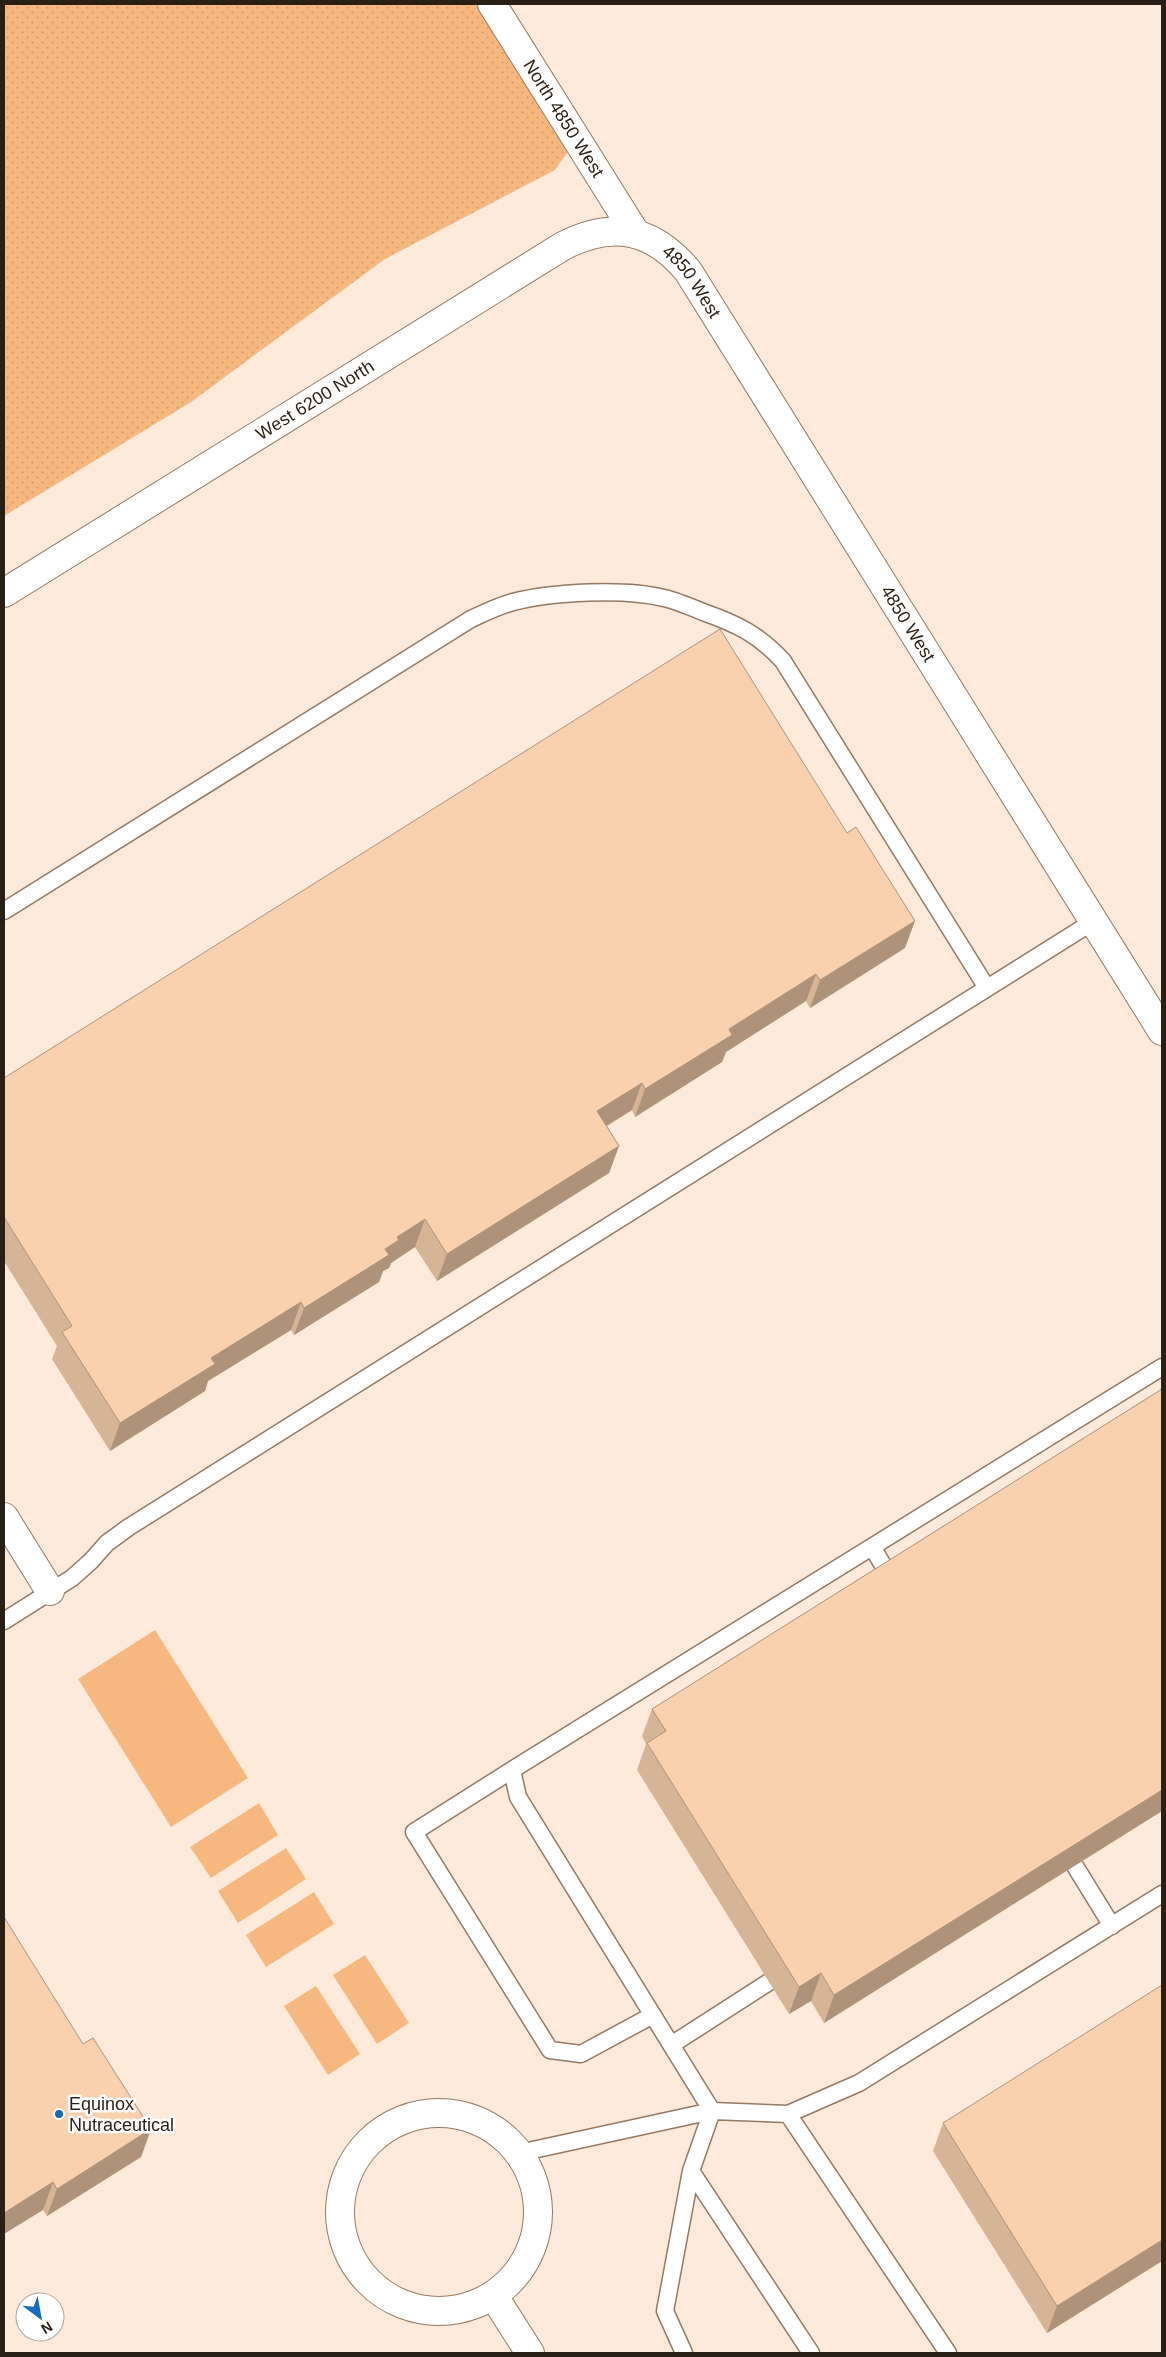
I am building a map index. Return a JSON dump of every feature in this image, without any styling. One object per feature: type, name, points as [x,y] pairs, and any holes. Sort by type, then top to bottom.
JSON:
[{"type":"street","name":"North 4850 West","points":[[492,4],[636,234]]},
{"type":"street","name":"West 6200 North","points":[[4,593],[563,246],[580,237],[598,232],[617,230],[636,234]]},
{"type":"street","name":"4850 West","points":[[636,234],[656,241],[674,254],[688,272],[1162,1031]]},
{"type":"street","points":[[4,1517],[50,1591]]},
{"type":"street","points":[[440,2113],[470,2118],[485,2124],[504,2136],[519,2153],[531,2173],[537,2195],[538,2218],[534,2241],[525,2262],[510,2280],[493,2295],[472,2305],[449,2310],[426,2310],[404,2304],[384,2294],[362,2274],[353,2260],[344,2239],[340,2217],[342,2194],[348,2172],[360,2152],[376,2136],[396,2123],[418,2115],[440,2113]]},
{"type":"street","points":[[493,2295],[530,2353]]},
{"type":"lane","points":[[4,912],[470,619],[491,609],[531,598],[616,592],[665,598],[733,623],[752,632],[784,661],[987,988]]},
{"type":"lane","points":[[4,1621],[72,1578],[107,1543],[137,1522],[1094,921]]},
{"type":"lane","points":[[653,2015],[581,2054],[550,2050],[414,1832],[1162,1367]]},
{"type":"lane","points":[[872,1547],[892,1580]]},
{"type":"lane","points":[[512,1770],[518,1797],[712,2112]]},
{"type":"lane","points":[[1074,1866],[1112,1926]]},
{"type":"lane","points":[[519,2153],[712,2112],[788,2114],[858,2083],[1162,1894]]},
{"type":"lane","points":[[671,2045],[769,1982]]},
{"type":"lane","points":[[684,2353],[665,2311],[691,2171],[712,2112]]},
{"type":"lane","points":[[788,2114],[948,2353]]},
{"type":"lane","points":[[691,2171],[811,2353]]},
{"type":"shaded area","points":[[4,4],[483,4],[572,146],[555,170],[385,259],[191,402],[4,516]]},
{"type":"shaded area","points":[[155,1630],[248,1778],[171,1827],[78,1679]]},
{"type":"shaded area","points":[[259,1803],[278,1835],[211,1878],[190,1847]]},
{"type":"shaded area","points":[[286,1848],[306,1879],[238,1923],[218,1891]]},
{"type":"shaded area","points":[[314,1892],[334,1924],[266,1967],[246,1935]]},
{"type":"shaded area","points":[[365,1955],[409,2023],[377,2044],[333,1975]]},
{"type":"shaded area","points":[[316,1986],[360,2054],[328,2075],[284,2006]]},
{"type":"building","points":[[720,629],[847,833],[856,827],[915,921],[820,980],[816,974],[729,1029],[732,1035],[645,1089],[642,1083],[597,1111],[619,1146],[447,1254],[425,1219],[397,1237],[399,1240],[385,1249],[389,1255],[304,1308],[301,1302],[211,1358],[215,1364],[120,1423],[62,1332],[72,1326],[4,1217],[4,1078]]},
{"type":"building","points":[[1162,1389],[1162,1790],[834,1995],[821,1973],[799,1987],[647,1743],[666,1731],[652,1709]]},
{"type":"building","name":"Equinox Nutraceutical","points":[[4,1917],[83,2044],[93,2038],[151,2129],[57,2189],[53,2182],[4,2213]]},
{"type":"building","points":[[1162,1985],[1162,2240],[1057,2306],[943,2123]]},
{"type":"place","name":"Equinox Nutraceutical","points":[[59,2114]]}]
